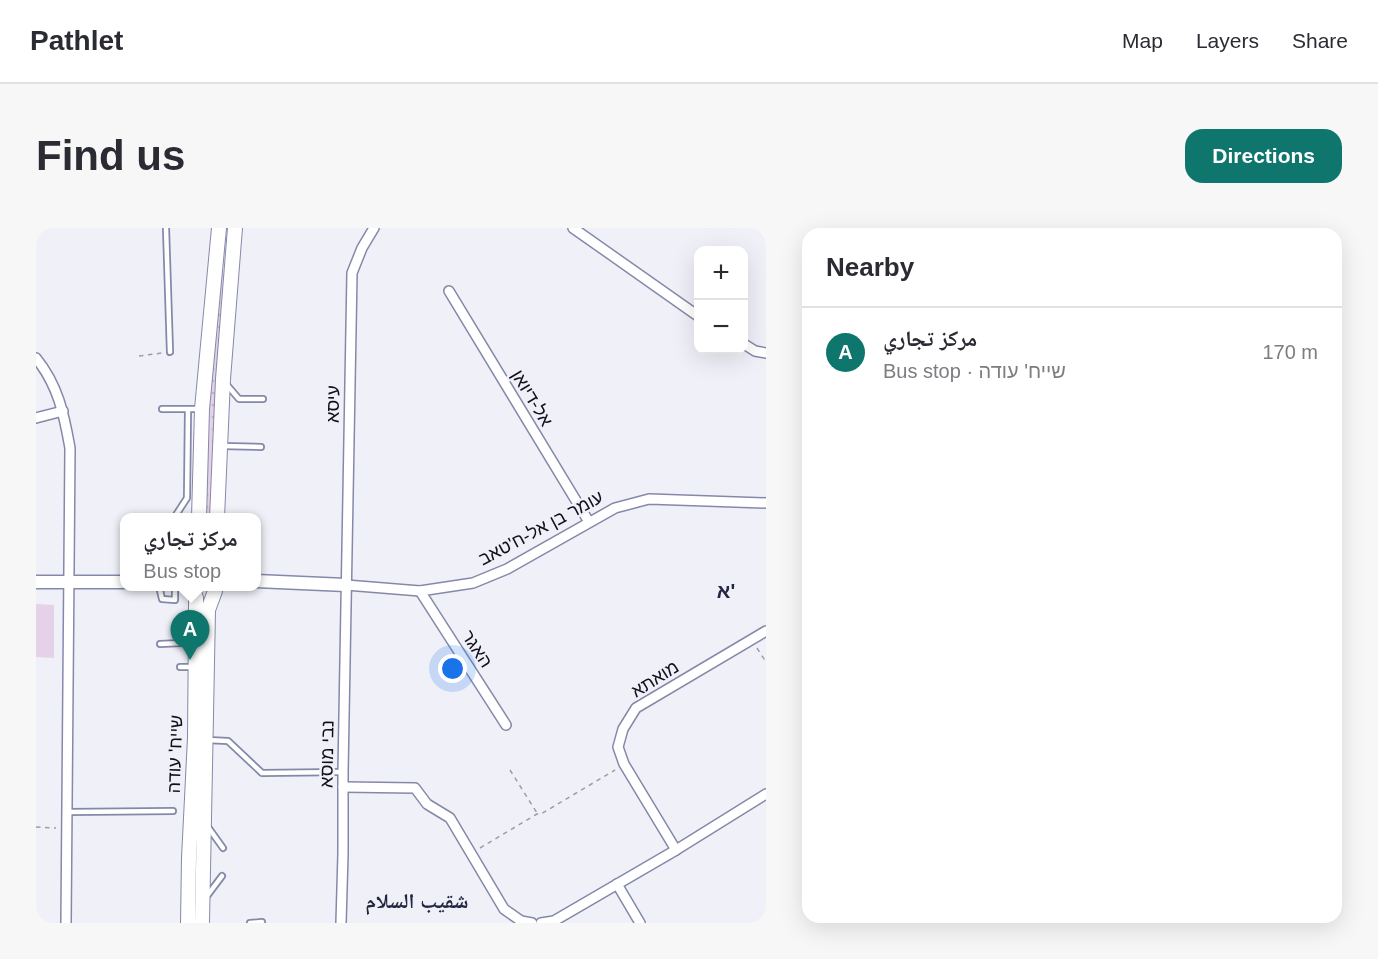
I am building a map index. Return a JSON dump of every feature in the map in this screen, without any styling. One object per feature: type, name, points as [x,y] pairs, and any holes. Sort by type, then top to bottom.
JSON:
[{"type":"main road","points":[[199,513],[200,489],[195,410],[219,228]]},
{"type":"main road","points":[[217,513],[223,379],[235,228]]},
{"type":"main road","name":"שייח' עודה","points":[[188,923],[195,738],[194,591]]},
{"type":"main road","name":"שייח' עודה","points":[[202,923],[208,610],[216,591]]},
{"type":"street","name":"עיסא","points":[[346,585],[352,273],[362,248],[374,228]]},
{"type":"street","points":[[573,228],[694,313]]},
{"type":"street","name":"אל-דיואן","points":[[449,291],[589,522]]},
{"type":"street","points":[[748,347],[755,351],[766,353]]},
{"type":"street","points":[[36,358],[47,371],[54,386],[63,411],[70,448],[66,923]]},
{"type":"street","points":[[36,418],[63,411]]},
{"type":"street","name":"עומר בן אל-ח'טאב","points":[[261,580],[420,591],[473,583],[507,568],[615,508],[649,499],[766,503]]},
{"type":"street","points":[[36,582],[120,582]]},
{"type":"street","name":"נבי מוסא","points":[[341,923],[346,585]]},
{"type":"street","name":"האגר","points":[[420,591],[506,725]]},
{"type":"street","name":"מואתא","points":[[676,850],[624,764],[618,747],[623,729],[636,708],[766,631]]},
{"type":"street","points":[[344,787],[415,788],[427,804],[450,818],[504,909],[521,921],[532,923]]},
{"type":"street","points":[[541,923],[554,921],[766,794]]},
{"type":"street","points":[[617,884],[640,923]]},
{"type":"lane","points":[[166,228],[170,352]]},
{"type":"lane","points":[[223,379],[238,399],[263,399]]},
{"type":"lane","points":[[162,409],[195,410],[187,498],[177,513]]},
{"type":"lane","points":[[219,446],[261,447]]},
{"type":"lane","points":[[187,498],[200,489]]},
{"type":"lane","points":[[187,498],[193,500],[199,513]]},
{"type":"lane","points":[[160,591],[162,599],[175,600],[175,591]]},
{"type":"lane","points":[[160,644],[181,643]]},
{"type":"lane","points":[[180,667],[195,667]]},
{"type":"lane","points":[[205,740],[228,741],[262,773],[343,772]]},
{"type":"lane","points":[[68,812],[173,811]]},
{"type":"lane","points":[[203,820],[223,848]]},
{"type":"lane","points":[[202,903],[222,876]]},
{"type":"lane","points":[[250,923],[262,922]]},
{"type":"path","points":[[139,356],[170,352]]},
{"type":"path","points":[[752,639],[766,662]]},
{"type":"path","points":[[472,854],[624,764]]},
{"type":"path","points":[[510,770],[537,814]]},
{"type":"path","points":[[36,827],[68,828]]},
{"type":"shaded area","points":[[214,228],[225,228],[212,513],[204,513]]},
{"type":"shaded area","points":[[36,604],[54,605],[54,658],[36,657]]},
{"type":"place","name":"مركز تجاري","points":[[190,660]]},
{"type":"district","name":"א'","points":[[726,591]]},
{"type":"district","name":"شقيب السلام","points":[[417,901]]}]
